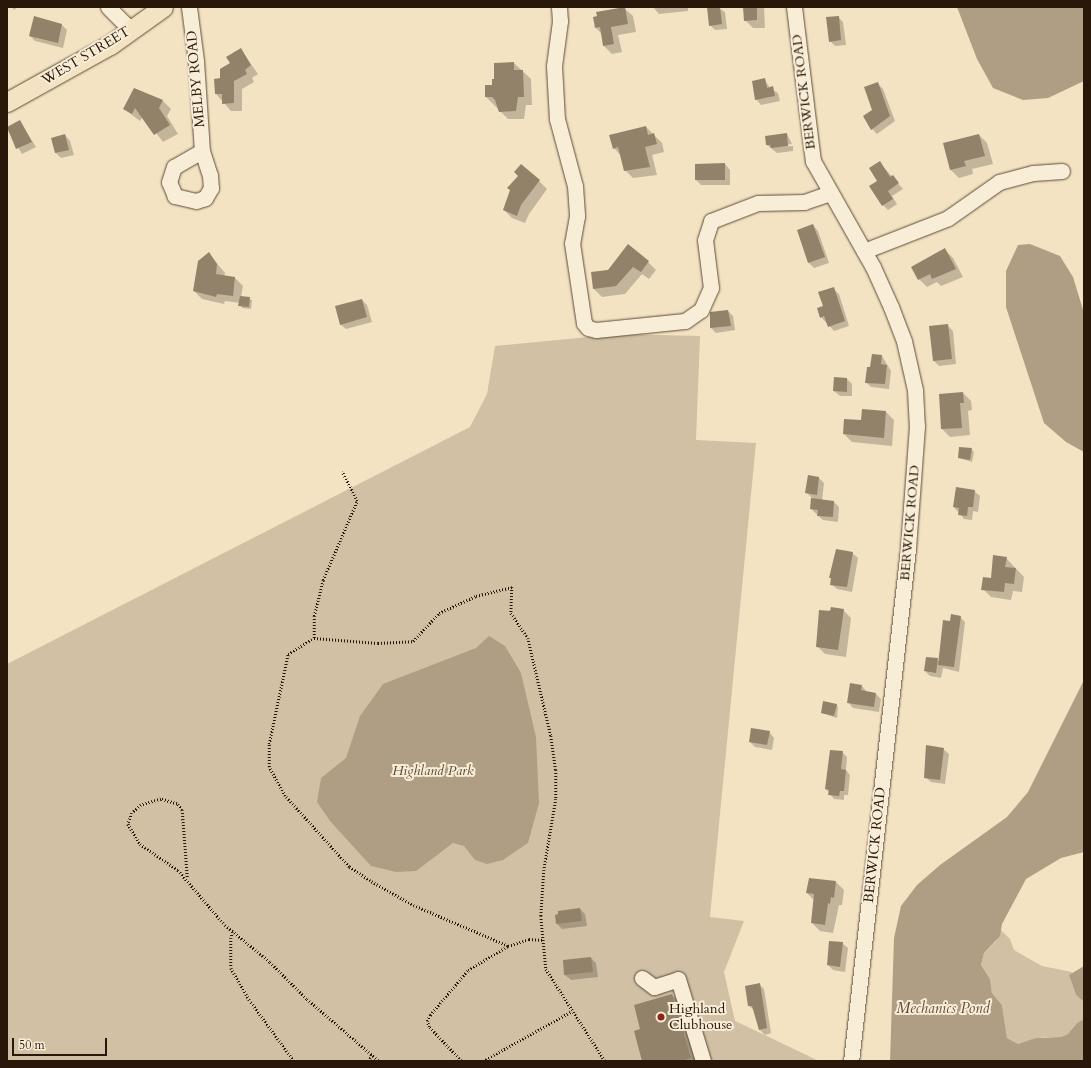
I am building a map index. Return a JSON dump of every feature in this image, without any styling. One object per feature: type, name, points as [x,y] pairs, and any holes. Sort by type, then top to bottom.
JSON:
[{"type":"main road","name":"WEST STREET","points":[[7,102],[110,45],[164,7]]},
{"type":"street","points":[[108,7],[131,30]]},
{"type":"street","name":"MELBY ROAD","points":[[189,7],[202,151]]},
{"type":"street","points":[[559,7],[560,21],[554,66],[557,119],[575,186],[577,216],[572,243],[584,323],[596,330],[685,321],[702,310],[711,288],[705,240],[711,222],[758,203],[804,202],[830,193]]},
{"type":"street","name":"BERWICK ROAD","points":[[794,7],[809,144],[813,161],[864,251],[904,340],[915,390],[917,426],[908,549],[851,1061]]},
{"type":"street","points":[[864,251],[948,218],[999,182],[1033,173],[1062,171]]},
{"type":"street","points":[[642,978],[654,987],[678,979],[703,1061]]},
{"type":"path","points":[[314,638],[314,616],[323,580],[357,501],[342,472]]},
{"type":"path","points":[[508,946],[414,906],[370,881],[349,866],[285,796],[269,767],[270,736],[288,654],[314,638],[378,643],[413,641],[439,613],[476,596],[512,587],[511,614],[528,638],[551,736],[556,770],[556,799],[544,870],[541,916],[546,969],[605,1061]]},
{"type":"path","points":[[187,877],[182,810],[177,804],[161,799],[141,805],[129,817],[129,829],[140,844],[187,877],[210,910],[233,932],[270,962],[307,999],[378,1061]]},
{"type":"path","points":[[233,932],[231,938],[231,968],[251,1002],[294,1061]]},
{"type":"path","points":[[461,1061],[429,1027],[427,1021],[450,989],[468,970],[508,946],[529,939],[544,940]]},
{"type":"path","points":[[483,1061],[572,1010]]},
{"type":"path","points":[[368,1061],[372,1055]]},
{"type":"green space","name":"Highland Park","points":[[620,334],[700,336],[696,440],[756,443],[710,917],[744,921],[724,972],[735,1021],[819,1061],[7,1061],[7,664],[470,427],[487,394],[495,346]]},
{"type":"green space","points":[[1001,930],[1010,939],[1014,950],[1042,966],[1072,972],[1071,981],[1076,995],[1084,1002],[1084,1019],[1077,1023],[1068,1034],[1061,1037],[1043,1037],[1018,1044],[1007,1038],[1002,1005],[992,993],[990,979],[981,965],[984,953],[996,941]]},
{"type":"water","points":[[957,7],[1084,7],[1084,81],[1048,98],[1023,100],[993,88],[977,59]]},
{"type":"water","points":[[1030,244],[1060,256],[1073,277],[1084,313],[1084,452],[1066,442],[1044,423],[1006,307],[1006,271],[1018,245]]},
{"type":"water","points":[[489,636],[505,646],[521,673],[536,737],[539,803],[528,843],[503,860],[487,864],[475,860],[464,846],[453,843],[416,871],[396,872],[371,866],[330,821],[317,802],[321,778],[346,758],[360,716],[383,684],[476,648]]},
{"type":"water","name":"Mechanics Pond","points":[[1084,680],[1084,852],[1061,858],[1026,879],[1002,924],[1000,936],[984,953],[981,965],[990,979],[992,993],[1002,1005],[1007,1038],[1018,1044],[1036,1038],[1061,1037],[1068,1034],[1077,1023],[1084,1019],[1084,1061],[890,1061],[894,938],[901,906],[917,885],[940,865],[1007,817],[1028,792]]},
{"type":"water","points":[[1084,966],[1084,1002],[1076,995],[1069,975]]},
{"type":"building","points":[[625,7],[628,24],[611,27],[614,44],[603,46],[600,27],[595,28],[593,17],[597,16],[596,12]]},
{"type":"building","points":[[707,7],[720,7],[722,24],[709,26]]},
{"type":"building","points":[[743,7],[757,7],[757,20],[744,21]]},
{"type":"building","points":[[34,16],[62,24],[58,43],[29,36]]},
{"type":"building","points":[[839,16],[841,40],[829,42],[826,17]]},
{"type":"building","points":[[241,48],[251,65],[245,70],[247,74],[234,81],[234,103],[222,104],[222,94],[215,94],[214,79],[220,78],[220,69],[230,63],[226,57]]},
{"type":"building","points":[[514,62],[514,70],[523,70],[524,97],[518,97],[516,111],[499,112],[495,100],[492,97],[485,97],[485,85],[492,85],[492,79],[494,79],[494,63]]},
{"type":"building","points":[[765,78],[767,88],[773,86],[775,96],[755,100],[752,81]]},
{"type":"building","points":[[878,82],[890,116],[871,130],[863,116],[872,110],[864,87]]},
{"type":"building","points":[[134,88],[163,100],[159,108],[170,125],[154,135],[135,108],[132,114],[123,109]]},
{"type":"building","points":[[20,120],[32,142],[16,149],[7,127]]},
{"type":"building","points":[[646,126],[648,135],[654,133],[657,144],[645,147],[650,167],[624,171],[618,147],[613,149],[609,135]]},
{"type":"building","points":[[787,133],[788,146],[771,148],[770,145],[766,145],[765,136]]},
{"type":"building","points":[[65,134],[69,150],[55,153],[51,138]]},
{"type":"building","points":[[979,134],[985,156],[964,161],[966,166],[950,170],[943,143]]},
{"type":"building","points":[[880,161],[890,177],[893,175],[899,183],[888,191],[893,199],[882,206],[869,186],[877,181],[869,168]]},
{"type":"building","points":[[725,163],[725,180],[695,180],[695,164]]},
{"type":"building","points":[[521,164],[540,180],[521,205],[517,216],[503,210],[510,190],[507,188],[518,176],[514,172]]},
{"type":"building","points":[[813,224],[825,257],[808,263],[797,230]]},
{"type":"building","points":[[628,244],[649,261],[641,272],[633,267],[616,286],[593,289],[591,272],[608,270]]},
{"type":"building","points":[[945,248],[956,269],[932,279],[930,274],[918,280],[911,267]]},
{"type":"building","points":[[209,252],[217,264],[216,274],[235,277],[233,296],[217,294],[216,297],[193,291],[198,261]]},
{"type":"building","points":[[834,287],[845,321],[828,327],[824,316],[820,318],[817,308],[823,306],[818,292]]},
{"type":"building","points":[[240,296],[250,297],[249,307],[238,306]]},
{"type":"building","points":[[362,299],[367,317],[340,325],[335,306]]},
{"type":"building","points":[[728,310],[731,326],[710,328],[710,312]]},
{"type":"building","points":[[948,324],[952,359],[933,361],[929,326]]},
{"type":"building","points":[[872,354],[882,355],[881,364],[887,365],[885,384],[865,383],[867,367],[870,367]]},
{"type":"building","points":[[834,377],[847,378],[847,392],[833,391]]},
{"type":"building","points":[[963,392],[964,403],[960,403],[962,428],[941,429],[939,394]]},
{"type":"building","points":[[862,409],[886,411],[884,438],[843,434],[844,419],[861,420]]},
{"type":"building","points":[[959,447],[972,448],[970,460],[958,458]]},
{"type":"building","points":[[808,475],[819,477],[817,495],[805,493]]},
{"type":"building","points":[[956,487],[975,490],[973,507],[968,507],[967,516],[958,515],[959,508],[953,507]]},
{"type":"building","points":[[811,498],[834,501],[833,517],[817,516],[818,510],[810,509]]},
{"type":"building","points":[[836,549],[853,552],[847,587],[830,585],[831,578],[829,578]]},
{"type":"building","points":[[993,555],[1007,557],[1005,567],[1016,568],[1014,584],[1005,583],[1004,592],[981,590],[983,577],[991,578]]},
{"type":"building","points":[[831,607],[844,609],[838,650],[816,647],[819,610],[830,611]]},
{"type":"building","points":[[951,614],[961,616],[954,667],[938,665],[943,620],[950,621]]},
{"type":"building","points":[[926,657],[938,658],[936,673],[924,671]]},
{"type":"building","points":[[850,683],[862,685],[861,690],[876,693],[874,707],[847,703]]},
{"type":"building","points":[[823,701],[837,704],[834,716],[821,713]]},
{"type":"building","points":[[751,728],[770,731],[767,745],[749,742]]},
{"type":"building","points":[[926,745],[944,748],[940,780],[924,778]]},
{"type":"building","points":[[830,750],[843,751],[841,769],[846,770],[844,791],[840,791],[839,796],[828,795],[829,790],[825,789]]},
{"type":"building","points":[[809,878],[836,881],[834,898],[831,897],[830,904],[828,903],[825,925],[811,923],[814,894],[806,893]]},
{"type":"building","points":[[580,908],[582,921],[556,924],[555,915],[558,914],[558,911]]},
{"type":"building","points":[[829,941],[843,942],[840,967],[827,965]]},
{"type":"building","points":[[591,957],[593,972],[564,975],[563,960]]},
{"type":"building","points":[[760,983],[767,1028],[759,1030],[752,1006],[748,1006],[745,986]]},
{"type":"building","name":"Highland Clubhouse","points":[[672,994],[691,1058],[681,1061],[642,1061],[634,1031],[640,1029],[634,1005]]},
{"type":"place","name":"Highland Clubhouse","points":[[661,1017]]}]
